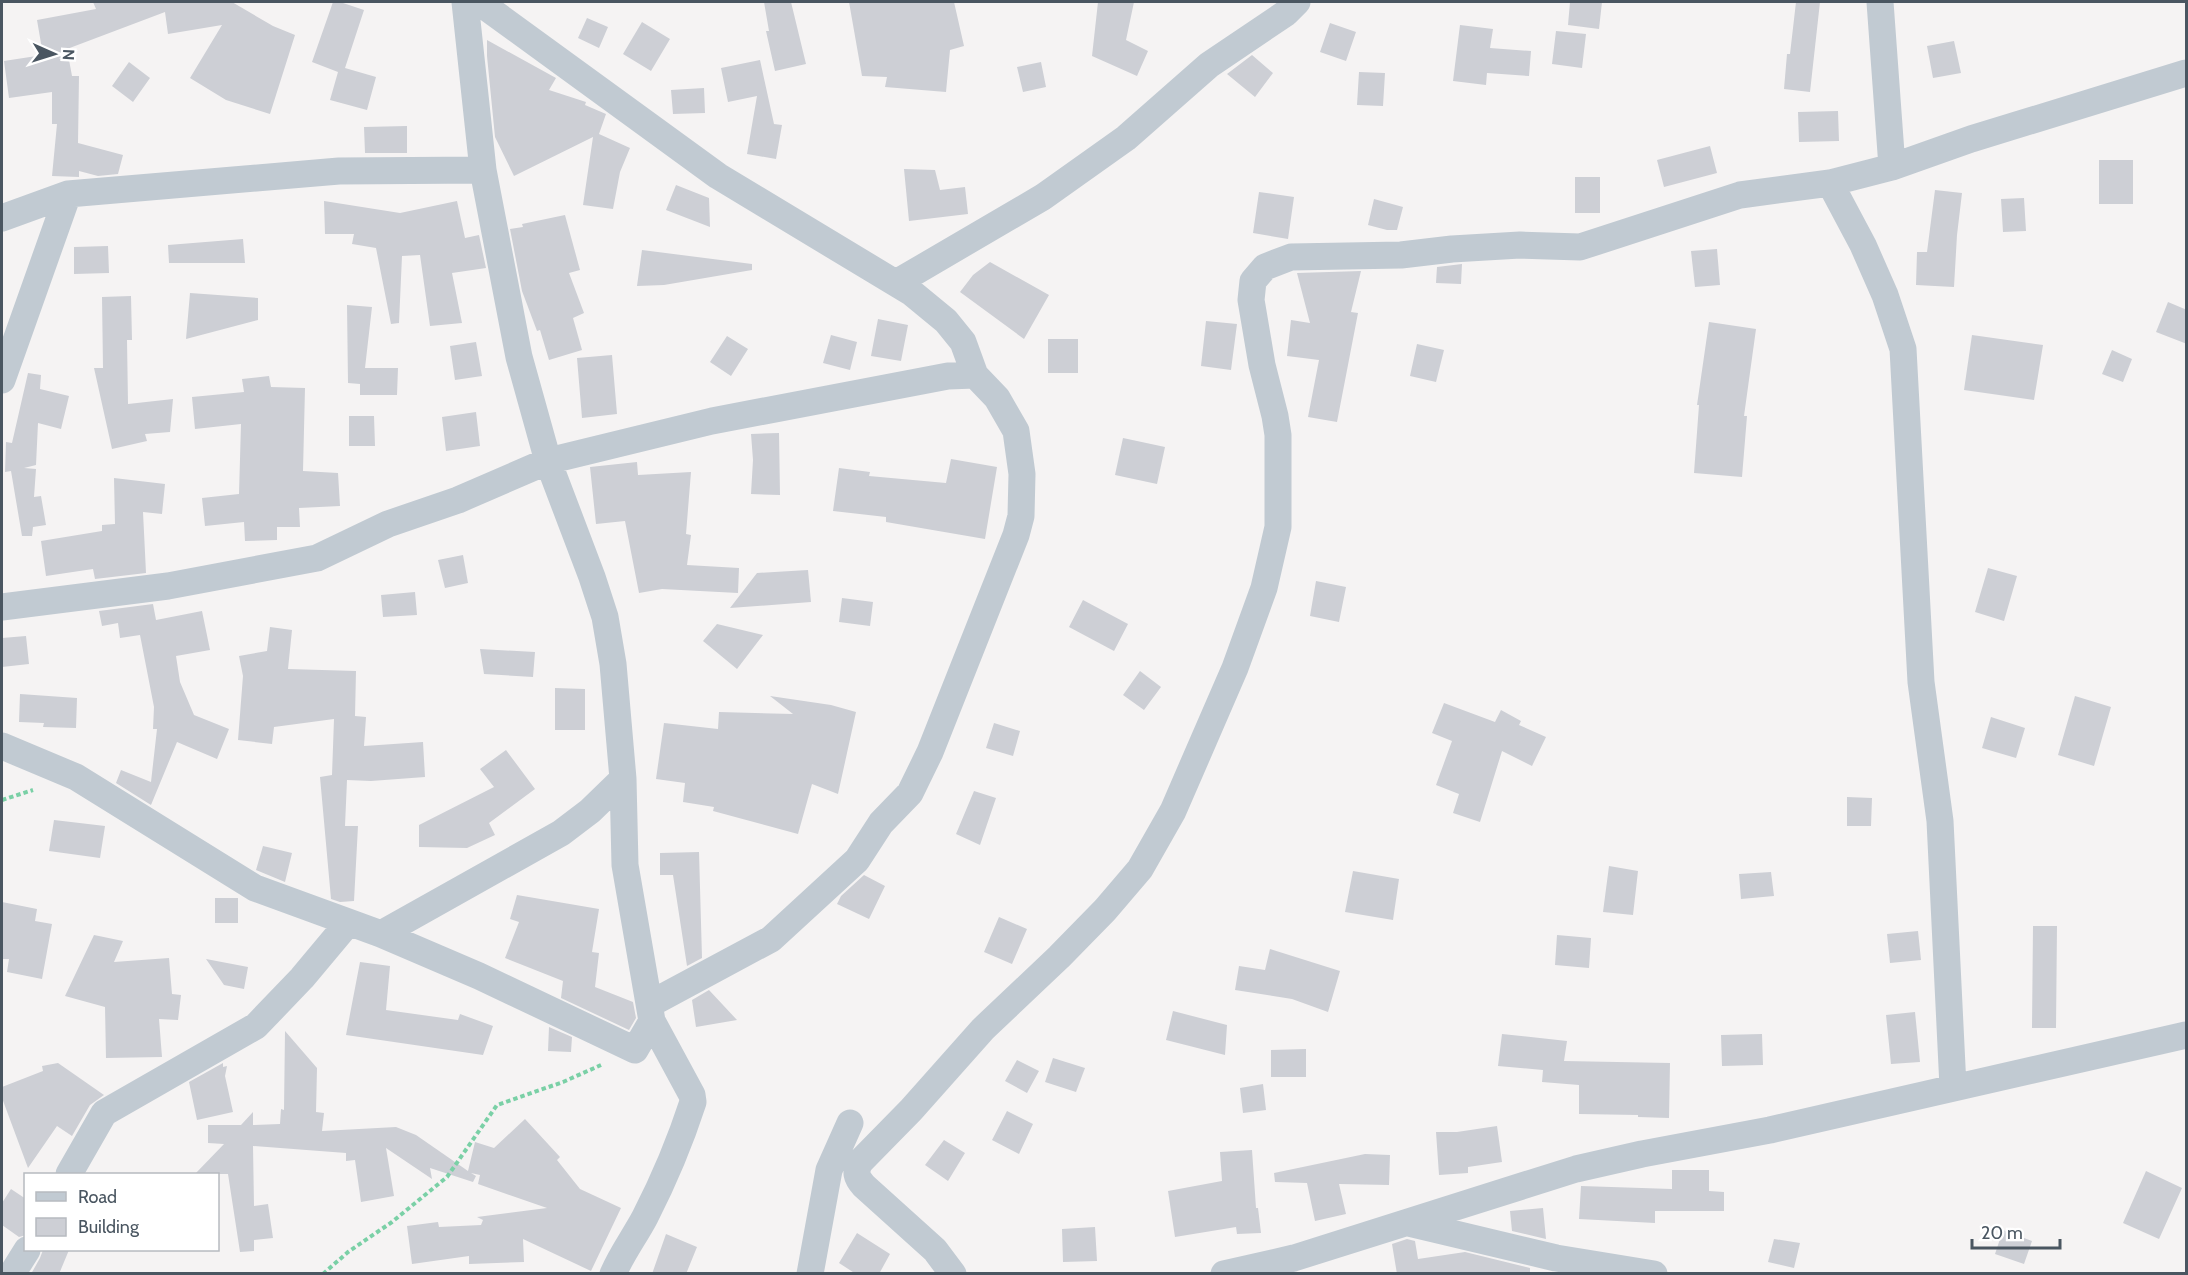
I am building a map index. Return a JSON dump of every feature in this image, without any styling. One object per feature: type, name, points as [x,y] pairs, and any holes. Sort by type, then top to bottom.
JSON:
[{"type":"street","points":[[465,2],[483,170],[519,357],[548,461],[605,617],[613,664],[623,778],[624,864],[651,1013],[688,1085],[693,1102],[675,1156],[644,1220],[622,1254],[614,1274]]},
{"type":"street","points":[[2,746],[76,777],[255,888],[447,961],[635,1050],[651,1013],[771,939],[857,860],[881,823],[910,793],[930,752],[1016,535],[1021,516],[1022,474],[1016,431],[998,398],[975,375],[963,342],[946,321],[912,293],[718,176],[479,2]]},
{"type":"street","points":[[896,284],[1043,197],[1126,138],[1209,65],[1286,13],[1297,2]]},
{"type":"street","points":[[1880,2],[1892,167]]},
{"type":"street","points":[[953,1274],[935,1250],[864,1186],[858,1179],[856,1170],[860,1162],[911,1110],[983,1029],[1105,910],[1140,869],[1173,811],[1235,668],[1264,588],[1278,527],[1278,435],[1262,365],[1251,300],[1253,281],[1265,267],[1291,257],[1401,255],[1520,245],[1580,247],[1740,195],[1830,183],[1892,167],[2187,73]]},
{"type":"street","points":[[2,218],[68,194],[339,171],[483,170]]},
{"type":"street","points":[[1830,183],[1863,245],[1885,295],[1903,349],[1921,682],[1940,821],[1953,1087]]},
{"type":"street","points":[[2,380],[68,194]]},
{"type":"street","points":[[2,607],[168,586],[317,558],[388,524],[458,500],[548,461],[712,421],[948,376],[975,375]]},
{"type":"street","points":[[381,934],[561,833],[590,811],[623,778]]},
{"type":"street","points":[[70,1173],[104,1113],[256,1026],[302,978],[348,923]]},
{"type":"street","points":[[1224,1274],[1294,1258],[1576,1169],[1770,1130],[2187,1035]]},
{"type":"street","points":[[810,1274],[829,1170],[850,1124]]},
{"type":"street","points":[[1408,1223],[1556,1258],[1654,1274]]},
{"type":"street","points":[[12,1274],[26,1251]]},
{"type":"path","points":[[323,1274],[348,1252],[392,1222],[447,1177],[497,1105],[563,1082],[635,1050]]},
{"type":"building","points":[[93,2],[232,2],[273,26],[295,35],[270,114],[226,100],[190,78],[222,25],[168,34],[165,12],[67,49],[72,76],[79,76],[78,143],[123,155],[118,174],[98,176],[79,171],[79,177],[52,176],[57,124],[52,124],[52,92],[9,98],[4,61],[43,55],[37,20],[96,9]]},
{"type":"building","points":[[333,2],[364,10],[345,68],[376,77],[367,110],[330,100],[338,72],[312,62]]},
{"type":"building","points":[[764,2],[791,2],[806,64],[775,71],[766,31],[769,31]]},
{"type":"building","points":[[849,2],[954,2],[964,46],[950,50],[946,92],[885,87],[887,77],[862,76]]},
{"type":"building","points":[[1098,2],[1134,2],[1126,40],[1148,51],[1137,76],[1092,56]]},
{"type":"building","points":[[1570,2],[1602,2],[1599,29],[1568,25]]},
{"type":"building","points":[[1796,2],[1820,2],[1810,92],[1784,89],[1787,54],[1790,54]]},
{"type":"building","points":[[587,18],[608,27],[599,48],[578,38]]},
{"type":"building","points":[[642,22],[670,39],[651,71],[623,54]]},
{"type":"building","points":[[1330,23],[1356,32],[1346,61],[1320,52]]},
{"type":"building","points":[[1460,25],[1493,29],[1490,48],[1531,51],[1529,76],[1487,73],[1486,85],[1453,81]]},
{"type":"building","points":[[1556,31],[1586,34],[1582,68],[1552,64]]},
{"type":"building","points":[[487,40],[556,78],[549,90],[586,102],[585,105],[606,114],[599,134],[630,148],[620,172],[613,209],[583,205],[593,137],[514,176],[495,137]]},
{"type":"building","points":[[1954,41],[1961,73],[1933,78],[1927,46]]},
{"type":"building","points":[[1252,55],[1273,73],[1255,97],[1227,74]]},
{"type":"building","points":[[760,60],[774,124],[782,125],[776,159],[747,154],[757,96],[728,102],[721,68]]},
{"type":"building","points":[[129,62],[150,78],[133,102],[112,86]]},
{"type":"building","points":[[1041,62],[1046,87],[1023,92],[1017,67]]},
{"type":"building","points":[[1359,72],[1385,73],[1383,106],[1357,105]]},
{"type":"building","points":[[704,88],[705,113],[673,114],[671,90]]},
{"type":"building","points":[[1838,111],[1839,141],[1799,142],[1798,112]]},
{"type":"building","points":[[407,126],[407,153],[365,153],[364,127]]},
{"type":"building","points":[[1710,146],[1717,173],[1664,187],[1657,160]]},
{"type":"building","points":[[2099,160],[2133,160],[2133,204],[2099,204]]},
{"type":"building","points":[[904,169],[935,170],[940,190],[965,187],[968,214],[909,221]]},
{"type":"building","points":[[1575,177],[1600,177],[1600,213],[1575,213]]},
{"type":"building","points":[[676,185],[709,198],[710,227],[666,210]]},
{"type":"building","points":[[1935,190],[1962,193],[1954,287],[1916,285],[1917,252],[1927,252]]},
{"type":"building","points":[[1259,192],[1294,197],[1288,239],[1253,233]]},
{"type":"building","points":[[2024,198],[2026,231],[2003,232],[2001,199]]},
{"type":"building","points":[[1374,199],[1403,207],[1397,230],[1368,225]]},
{"type":"building","points":[[324,201],[400,213],[457,201],[465,238],[479,235],[486,268],[452,273],[462,323],[430,326],[420,255],[402,256],[399,323],[391,324],[376,248],[352,244],[354,234],[325,234]]},
{"type":"building","points":[[565,215],[580,270],[569,273],[584,313],[573,318],[582,350],[549,360],[540,330],[537,331],[522,291],[510,229],[523,227],[522,224]]},
{"type":"building","points":[[243,239],[245,263],[169,263],[168,245]]},
{"type":"building","points":[[108,246],[109,273],[74,274],[74,247]]},
{"type":"building","points":[[1717,249],[1720,285],[1695,287],[1691,251]]},
{"type":"building","points":[[642,250],[752,264],[752,270],[664,285],[637,286]]},
{"type":"building","points":[[990,262],[1049,295],[1024,339],[960,292],[973,275]]},
{"type":"building","points":[[1462,264],[1461,284],[1436,283],[1437,267]]},
{"type":"building","points":[[1361,271],[1351,312],[1358,313],[1337,422],[1308,417],[1319,360],[1287,356],[1291,320],[1310,323],[1297,273]]},
{"type":"building","points":[[190,293],[258,298],[258,320],[186,339]]},
{"type":"building","points":[[131,296],[132,340],[127,340],[128,404],[173,399],[170,432],[145,434],[147,441],[112,449],[94,368],[103,368],[102,297]]},
{"type":"building","points":[[2168,302],[2187,310],[2187,344],[2156,332]]},
{"type":"building","points":[[347,305],[372,307],[365,368],[398,368],[397,395],[360,395],[360,384],[348,383]]},
{"type":"building","points":[[878,319],[908,325],[901,361],[871,356]]},
{"type":"building","points":[[1206,321],[1237,324],[1231,370],[1201,366]]},
{"type":"building","points":[[1709,322],[1756,329],[1744,416],[1747,416],[1742,477],[1694,473],[1699,405],[1697,405]]},
{"type":"building","points":[[831,335],[857,342],[850,370],[823,363]]},
{"type":"building","points":[[1972,335],[2043,345],[2034,400],[1964,390]]},
{"type":"building","points":[[727,336],[748,349],[731,376],[710,362]]},
{"type":"building","points":[[1048,339],[1078,339],[1078,373],[1048,373]]},
{"type":"building","points":[[476,342],[482,376],[455,380],[450,346]]},
{"type":"building","points":[[1417,344],[1444,350],[1436,382],[1410,376]]},
{"type":"building","points":[[2112,350],[2132,359],[2123,382],[2102,374]]},
{"type":"building","points":[[612,355],[617,414],[582,418],[577,358]]},
{"type":"building","points":[[28,373],[41,375],[40,389],[69,396],[61,429],[38,423],[36,465],[24,468],[36,469],[34,497],[41,496],[46,525],[33,527],[32,536],[22,536],[11,471],[5,472],[6,442],[12,443]]},
{"type":"building","points":[[269,376],[271,387],[305,388],[303,471],[338,473],[340,506],[299,508],[300,527],[277,527],[277,540],[245,541],[244,522],[205,526],[202,498],[239,494],[241,424],[195,429],[192,397],[244,392],[242,379]]},
{"type":"building","points":[[476,412],[480,446],[446,451],[442,417]]},
{"type":"building","points":[[349,416],[374,416],[375,446],[349,446]]},
{"type":"building","points":[[779,433],[780,495],[751,494],[753,460],[751,434]]},
{"type":"building","points":[[1123,438],[1165,447],[1157,484],[1115,475]]},
{"type":"building","points":[[951,459],[997,467],[985,539],[886,522],[886,517],[833,511],[839,468],[870,472],[869,476],[946,483]]},
{"type":"building","points":[[637,462],[638,475],[691,472],[686,534],[691,535],[687,565],[739,568],[738,593],[662,589],[639,593],[625,521],[596,524],[590,467]]},
{"type":"building","points":[[114,478],[165,484],[162,514],[143,512],[146,573],[95,579],[93,569],[46,576],[41,541],[102,531],[102,525],[115,524]]},
{"type":"building","points":[[463,555],[468,583],[445,588],[438,560]]},
{"type":"building","points":[[1988,568],[2017,576],[2004,621],[1975,612]]},
{"type":"building","points":[[808,570],[811,602],[730,608],[757,573]]},
{"type":"building","points":[[1316,581],[1346,587],[1339,622],[1310,616]]},
{"type":"building","points":[[415,592],[417,615],[383,617],[381,595]]},
{"type":"building","points":[[842,598],[873,602],[870,626],[839,622]]},
{"type":"building","points":[[1083,600],[1128,624],[1114,651],[1069,627]]},
{"type":"building","points":[[153,604],[156,620],[202,611],[210,650],[176,656],[180,682],[194,715],[229,729],[217,759],[177,742],[151,805],[116,783],[121,770],[151,782],[157,729],[153,729],[154,707],[140,635],[120,638],[118,623],[102,626],[99,611]]},
{"type":"building","points":[[717,624],[763,635],[737,669],[703,641]]},
{"type":"building","points":[[270,627],[292,630],[288,669],[356,671],[355,716],[366,717],[364,746],[423,742],[425,777],[371,781],[347,780],[345,826],[358,826],[354,901],[340,902],[331,899],[320,777],[332,775],[334,719],[274,727],[272,744],[238,740],[243,676],[239,656],[267,651]]},
{"type":"building","points":[[26,636],[29,664],[2,667],[2,638]]},
{"type":"building","points":[[480,649],[535,652],[533,677],[484,674]]},
{"type":"building","points":[[1140,671],[1161,687],[1144,710],[1123,695]]},
{"type":"building","points":[[555,688],[585,689],[585,730],[555,730]]},
{"type":"building","points":[[20,694],[77,698],[76,728],[43,727],[44,723],[19,722]]},
{"type":"building","points":[[770,696],[831,705],[856,712],[838,794],[812,784],[798,834],[713,811],[714,807],[683,802],[685,783],[656,779],[664,723],[718,729],[719,712],[793,714]]},
{"type":"building","points":[[2075,696],[2111,707],[2094,766],[2058,755]]},
{"type":"building","points":[[1444,703],[1495,722],[1501,710],[1521,721],[1519,725],[1546,737],[1532,766],[1502,751],[1480,822],[1453,813],[1459,794],[1436,785],[1452,741],[1432,733]]},
{"type":"building","points":[[1991,717],[2025,728],[2016,758],[1982,748]]},
{"type":"building","points":[[994,723],[1020,731],[1013,756],[986,748]]},
{"type":"building","points":[[506,750],[535,789],[489,823],[495,835],[467,848],[419,847],[419,825],[494,787],[480,769]]},
{"type":"building","points":[[974,791],[996,798],[980,845],[956,834]]},
{"type":"building","points":[[1847,797],[1872,798],[1871,826],[1847,826]]},
{"type":"building","points":[[54,820],[105,826],[100,858],[49,851]]},
{"type":"building","points":[[263,846],[292,853],[285,882],[256,870]]},
{"type":"building","points":[[699,852],[702,958],[687,966],[673,875],[660,875],[660,853]]},
{"type":"building","points":[[1609,866],[1638,871],[1633,915],[1603,912]]},
{"type":"building","points":[[1353,871],[1399,879],[1393,920],[1345,912]]},
{"type":"building","points":[[1771,872],[1774,896],[1741,899],[1739,874]]},
{"type":"building","points":[[864,875],[885,886],[869,919],[837,904],[841,896]]},
{"type":"building","points":[[517,895],[599,909],[592,952],[599,953],[595,987],[633,1002],[636,1018],[629,1030],[561,998],[563,981],[505,958],[519,922],[510,919]]},
{"type":"building","points":[[215,898],[238,898],[238,923],[215,923]]},
{"type":"building","points":[[2,902],[37,909],[35,921],[52,924],[42,979],[7,972],[9,959],[2,959]]},
{"type":"building","points":[[999,917],[1027,929],[1012,964],[984,952]]},
{"type":"building","points":[[2033,926],[2057,926],[2056,1028],[2032,1028]]},
{"type":"building","points":[[1918,931],[1921,960],[1890,963],[1887,934]]},
{"type":"building","points":[[94,935],[123,941],[114,962],[169,958],[172,994],[181,995],[178,1020],[159,1019],[162,1057],[106,1058],[105,1007],[65,996]]},
{"type":"building","points":[[1557,935],[1591,938],[1589,968],[1555,965]]},
{"type":"building","points":[[1270,949],[1340,971],[1328,1012],[1292,999],[1235,990],[1239,966],[1265,970]]},
{"type":"building","points":[[206,959],[248,967],[244,989],[224,985]]},
{"type":"building","points":[[360,962],[390,966],[386,1010],[458,1020],[460,1014],[493,1026],[483,1055],[346,1035]]},
{"type":"building","points":[[709,990],[737,1020],[696,1027],[692,1000]]},
{"type":"building","points":[[1173,1011],[1227,1025],[1225,1055],[1166,1040]]},
{"type":"building","points":[[1915,1012],[1920,1062],[1891,1064],[1886,1015]]},
{"type":"building","points":[[549,1027],[572,1037],[571,1052],[548,1051]]},
{"type":"building","points":[[285,1031],[317,1068],[316,1112],[324,1113],[322,1131],[396,1127],[416,1135],[468,1171],[475,1142],[494,1148],[525,1119],[560,1157],[557,1160],[580,1189],[621,1208],[591,1271],[523,1239],[524,1262],[469,1264],[469,1256],[412,1264],[407,1226],[438,1222],[439,1227],[481,1225],[483,1220],[477,1217],[547,1208],[478,1184],[480,1175],[471,1173],[476,1176],[473,1182],[430,1168],[432,1179],[386,1148],[394,1196],[361,1202],[355,1160],[346,1161],[346,1153],[253,1146],[254,1206],[268,1204],[273,1238],[254,1240],[254,1251],[240,1252],[228,1174],[196,1173],[224,1144],[208,1143],[208,1125],[241,1125],[253,1112],[253,1125],[280,1124],[281,1109],[284,1110]]},
{"type":"building","points":[[1502,1034],[1567,1041],[1564,1061],[1670,1063],[1669,1118],[1579,1114],[1579,1085],[1542,1082],[1543,1070],[1498,1066]]},
{"type":"building","points":[[1762,1034],[1763,1065],[1722,1066],[1721,1035]]},
{"type":"building","points":[[1306,1049],[1306,1077],[1271,1077],[1271,1050]]},
{"type":"building","points":[[1053,1058],[1085,1068],[1076,1092],[1045,1082]]},
{"type":"building","points":[[1017,1060],[1039,1071],[1027,1093],[1005,1081]]},
{"type":"building","points":[[58,1063],[104,1095],[90,1105],[72,1136],[57,1126],[28,1168],[2,1098],[2,1087],[43,1071],[42,1066]]},
{"type":"building","points":[[223,1063],[223,1067],[227,1066],[225,1076],[233,1112],[197,1120],[189,1082]]},
{"type":"building","points":[[1263,1084],[1266,1110],[1243,1113],[1240,1088]]},
{"type":"building","points":[[1007,1111],[1033,1124],[1019,1154],[992,1140]]},
{"type":"building","points":[[1497,1126],[1502,1162],[1468,1167],[1468,1173],[1439,1175],[1436,1132],[1457,1132]]},
{"type":"building","points":[[944,1140],[965,1153],[948,1181],[925,1165]]},
{"type":"building","points":[[1252,1150],[1256,1208],[1258,1208],[1261,1233],[1237,1234],[1236,1227],[1175,1237],[1168,1191],[1222,1181],[1220,1152]]},
{"type":"building","points":[[1365,1154],[1390,1155],[1389,1185],[1339,1184],[1346,1214],[1315,1221],[1307,1183],[1275,1182],[1274,1173]]},
{"type":"building","points":[[1672,1170],[1709,1170],[1709,1191],[1724,1192],[1724,1211],[1655,1211],[1655,1223],[1579,1219],[1581,1186],[1672,1189]]},
{"type":"building","points":[[2146,1171],[2182,1188],[2159,1239],[2123,1223]]},
{"type":"building","points":[[11,1189],[24,1198],[24,1236],[19,1237],[2,1225],[2,1203]]},
{"type":"building","points":[[1543,1208],[1546,1239],[1512,1231],[1510,1211]]},
{"type":"building","points":[[1095,1227],[1097,1261],[1063,1262],[1062,1229]]},
{"type":"building","points":[[2003,1230],[2032,1241],[2024,1264],[1995,1254]]},
{"type":"building","points":[[857,1233],[890,1254],[879,1274],[856,1274],[839,1263]]},
{"type":"building","points":[[666,1234],[697,1247],[686,1274],[652,1274]]},
{"type":"building","points":[[1407,1239],[1415,1241],[1418,1259],[1465,1252],[1530,1268],[1530,1274],[1397,1274],[1392,1244]]},
{"type":"building","points":[[1774,1239],[1800,1243],[1794,1268],[1768,1262]]},
{"type":"building","points":[[43,1251],[69,1251],[59,1274],[31,1274]]}]
